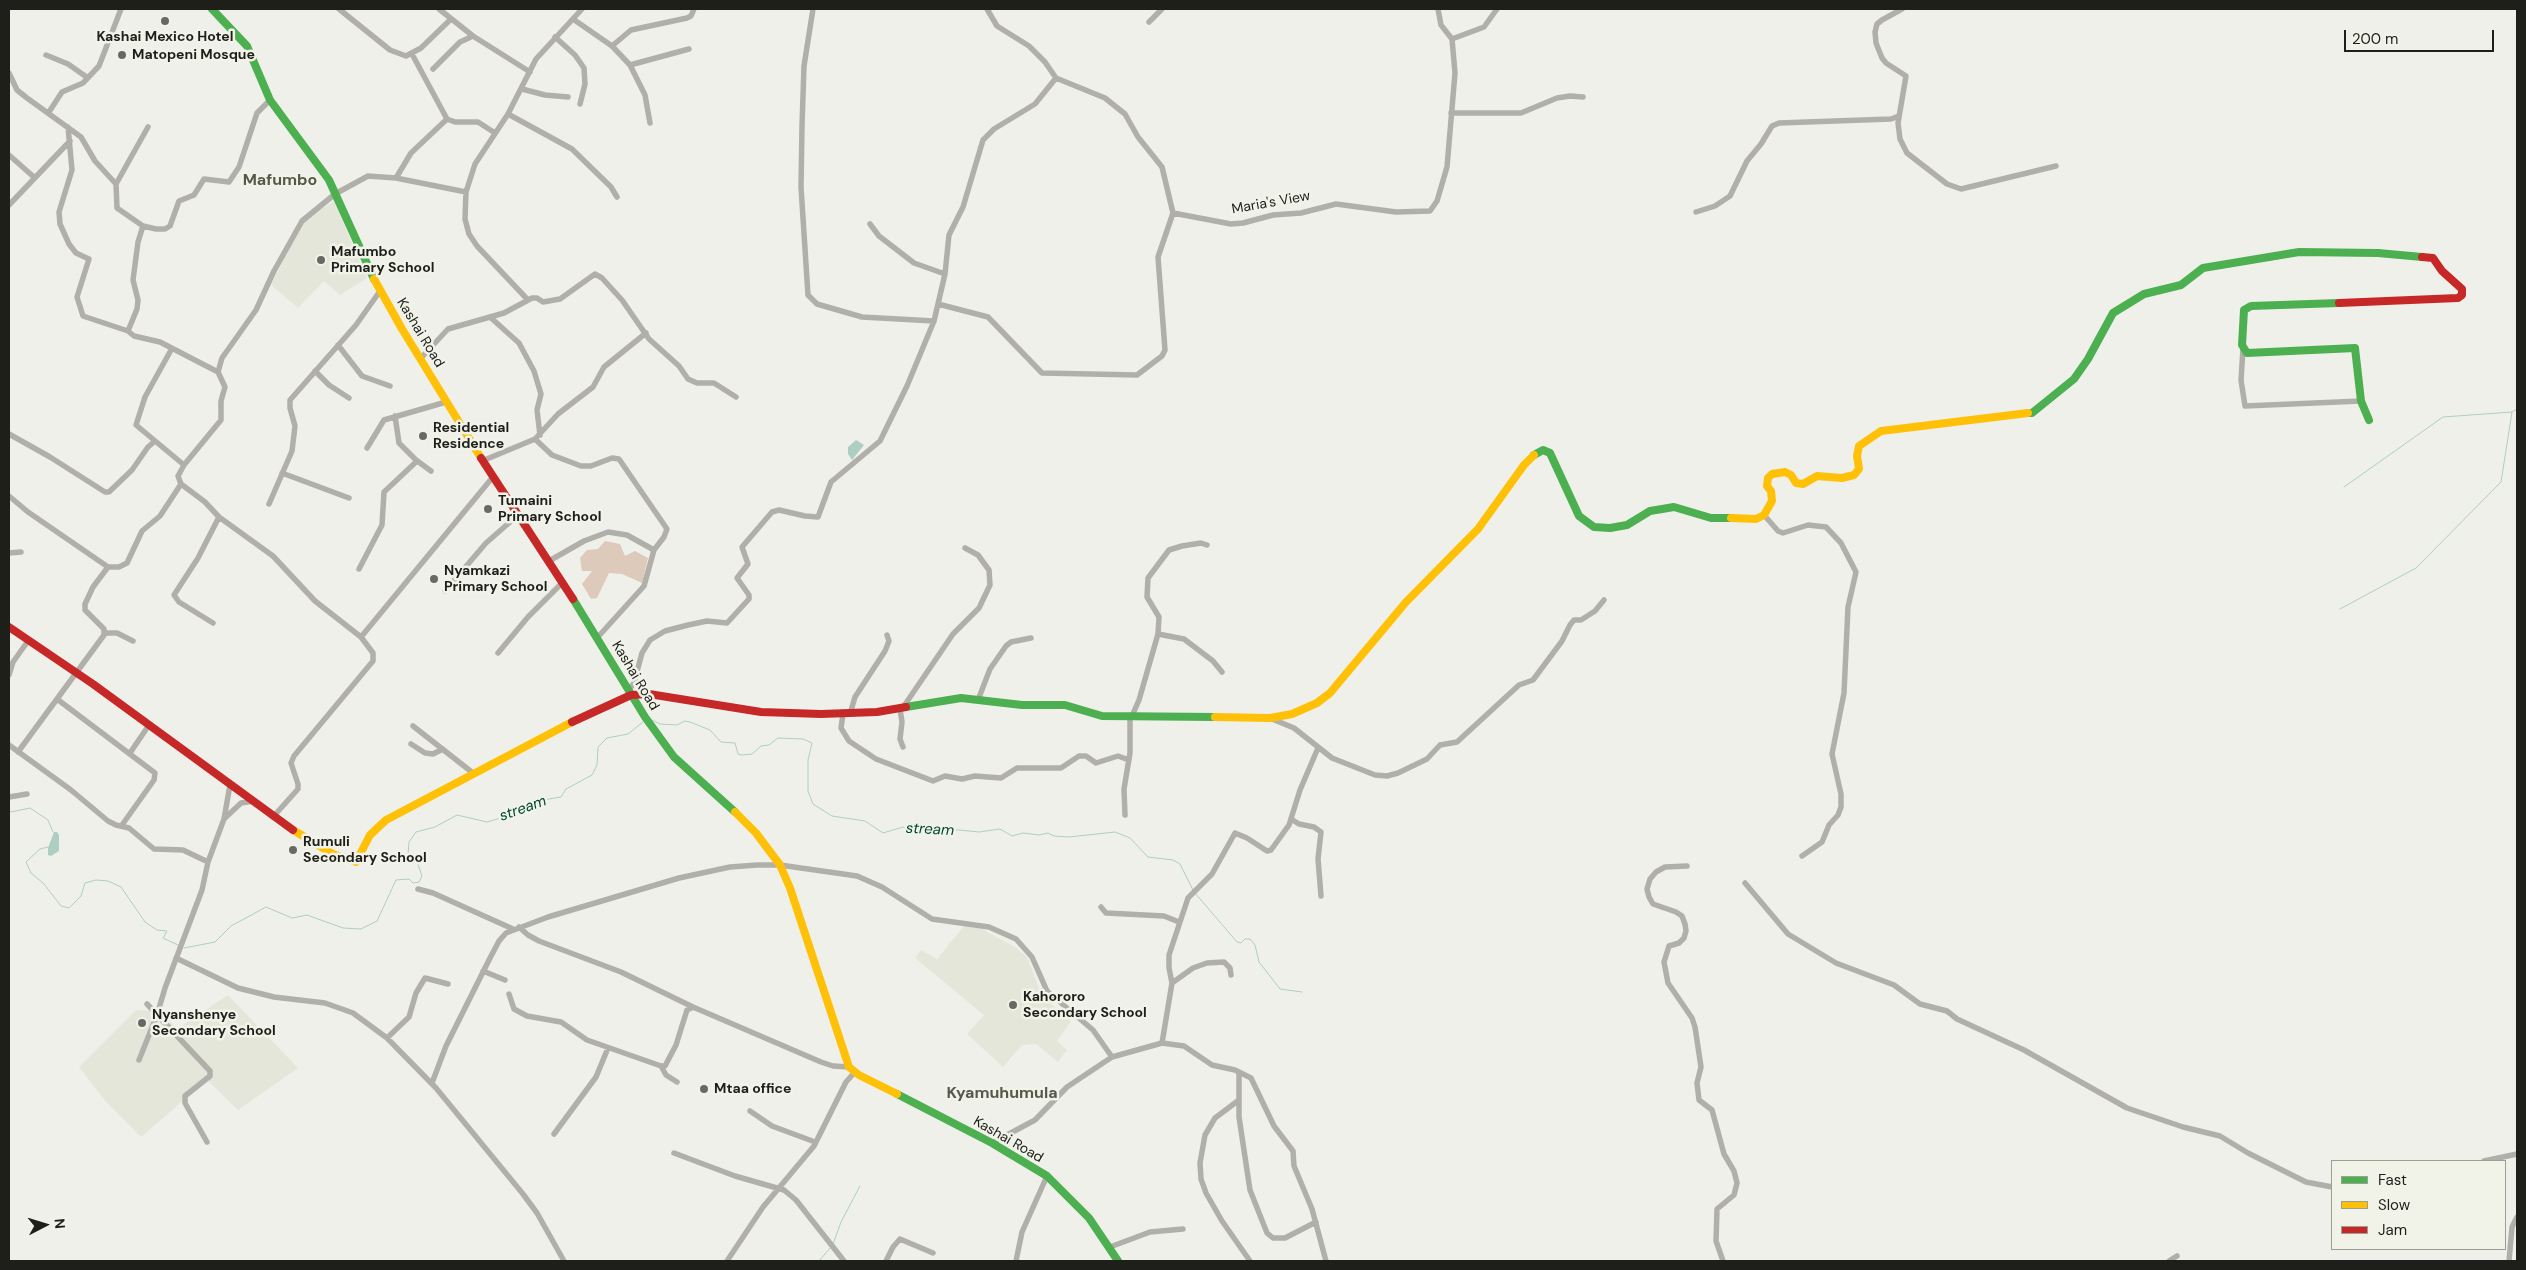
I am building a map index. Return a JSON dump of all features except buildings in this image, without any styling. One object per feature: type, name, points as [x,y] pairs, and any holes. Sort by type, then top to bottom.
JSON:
[{"type":"street","points":[[49,112],[62,92],[88,78],[104,59],[122,9]]},
{"type":"street","name":"Kashai Road","points":[[212,9],[246,46],[270,100],[319,165],[335,194],[380,291],[492,478],[563,582],[647,720],[674,757],[734,810],[756,833],[780,865],[790,888],[852,1070],[992,1143],[1047,1176],[1089,1218],[1118,1261]]},
{"type":"street","points":[[339,9],[390,50],[406,56],[412,54],[451,19]]},
{"type":"street","points":[[439,9],[473,36],[530,72]]},
{"type":"street","points":[[446,15],[451,9]]},
{"type":"street","points":[[528,300],[477,246],[469,234],[465,219],[466,192],[475,164],[508,114],[536,59],[582,9]]},
{"type":"street","points":[[612,46],[632,30],[687,18],[691,16],[694,9]]},
{"type":"street","points":[[813,9],[804,66],[802,126],[801,187],[808,295],[817,304],[862,317],[934,320]]},
{"type":"street","points":[[938,304],[988,317],[1042,373],[1137,375],[1156,362],[1165,350],[1158,257],[1173,213],[1162,168],[1125,114],[1106,98],[1056,78],[1045,62],[1029,46],[997,26],[987,9]]},
{"type":"street","points":[[1149,22],[1162,9]]},
{"type":"street","points":[[1438,9],[1441,25],[1452,39],[1484,27],[1497,9]]},
{"type":"street","points":[[1902,9],[1877,24],[1875,32],[1878,52],[1882,58],[1886,63],[1906,76],[1899,116],[1900,139],[1907,153],[1953,187],[1961,189],[2056,166]]},
{"type":"street","points":[[573,19],[612,46],[630,65],[646,96],[650,123]]},
{"type":"street","points":[[432,69],[460,42],[473,36]]},
{"type":"street","points":[[555,37],[575,55],[584,68],[585,84],[580,104]]},
{"type":"street","name":"Maria's View","points":[[1173,213],[1231,224],[1243,223],[1273,215],[1301,213],[1336,204],[1396,212],[1430,211],[1437,201],[1447,167],[1455,73],[1452,39]]},
{"type":"street","points":[[630,65],[689,49]]},
{"type":"street","points":[[46,54],[68,64],[88,78]]},
{"type":"street","points":[[412,54],[447,119],[455,122],[478,122],[495,133]]},
{"type":"street","points":[[9,73],[12,87],[81,137],[95,161],[116,184]]},
{"type":"street","points":[[630,693],[642,653],[650,640],[665,631],[688,625],[707,621],[727,623],[749,599],[749,595],[737,578],[748,564],[742,547],[772,512],[779,510],[818,517],[831,482],[846,467],[876,446],[883,437],[934,320],[945,274],[952,227],[963,207],[984,140],[994,130],[1035,104],[1056,78]]},
{"type":"street","points":[[522,89],[537,94],[568,97]]},
{"type":"street","points":[[1451,113],[1521,113],[1557,98],[1583,97]]},
{"type":"street","points":[[148,128],[116,184],[116,208],[143,226],[165,229],[170,226],[179,201],[194,195],[204,179],[229,182],[239,167],[257,113],[270,100]]},
{"type":"street","points":[[508,114],[572,149],[611,187],[617,197]]},
{"type":"street","points":[[1696,212],[1715,206],[1730,196],[1747,162],[1772,126],[1779,123],[1891,119],[1899,116]]},
{"type":"street","points":[[396,178],[411,153],[422,140],[447,119]]},
{"type":"street","points":[[68,127],[72,170],[60,203],[60,224],[73,250],[87,258],[89,262],[76,301],[85,317],[128,332],[134,336],[160,342],[171,350],[183,353],[218,372],[225,387],[221,401],[221,420],[184,464],[178,476],[181,484],[200,498],[219,517],[273,556],[311,596],[361,637],[372,650],[373,661],[294,756],[291,763],[298,781],[298,789],[273,817]]},
{"type":"street","points":[[9,205],[70,141]]},
{"type":"street","points":[[9,156],[35,178]]},
{"type":"street","points":[[218,372],[228,349],[256,310],[290,239],[302,222],[335,194],[368,176],[396,178],[466,192]]},
{"type":"street","points":[[870,224],[879,236],[914,264],[945,274]]},
{"type":"street","points":[[128,332],[137,309],[138,300],[133,280],[138,242],[143,226]]},
{"type":"street","points":[[9,627],[76,672],[256,802],[273,817],[320,848],[356,862],[370,835],[386,820],[630,693],[704,701],[761,712],[846,714],[902,708],[961,698],[1022,705],[1052,704],[1102,716],[1270,718],[1292,714],[1317,703],[1330,694],[1406,602],[1478,530],[1524,466],[1538,452],[1544,450],[1550,453],[1579,516],[1583,521],[1594,526],[1610,528],[1627,525],[1650,511],[1674,507],[1718,520],[1751,520],[1764,515],[1772,496],[1767,486],[1768,478],[1772,474],[1786,472],[1799,484],[1817,476],[1842,478],[1854,475],[1859,469],[1857,456],[1859,446],[1881,431],[2032,413],[2074,379],[2088,360],[2113,313],[2144,294],[2181,285],[2203,268],[2299,252],[2418,255],[2433,258],[2442,271],[2464,292],[2458,298],[2247,306],[2243,314],[2241,380],[2245,406],[2362,401]]},
{"type":"street","points":[[421,358],[448,329],[490,318],[528,300],[537,298],[543,302],[560,299],[591,275],[598,274],[622,300],[655,346],[679,366],[688,379],[697,383],[714,382],[736,397]]},
{"type":"street","points":[[269,504],[292,451],[294,436],[290,400],[338,345],[380,291]]},
{"type":"street","points":[[490,318],[519,343],[536,376],[540,394],[537,410],[538,437],[552,455],[581,466],[591,466],[612,458],[619,459],[667,529],[664,537],[654,550],[644,586],[597,638]]},
{"type":"street","points":[[482,461],[538,437],[558,414],[593,387],[604,367],[646,333]]},
{"type":"street","points":[[338,345],[362,376],[390,386]]},
{"type":"street","points":[[2243,349],[2252,354],[2354,347],[2358,355],[2362,401],[2369,420]]},
{"type":"street","points":[[171,350],[145,397],[136,425],[184,464]]},
{"type":"street","points":[[315,371],[328,385],[349,398]]},
{"type":"street","points":[[367,448],[381,422],[395,416],[446,402]]},
{"type":"street","points":[[395,416],[399,443],[417,462],[431,471]]},
{"type":"street","points":[[9,434],[50,456],[105,492],[109,492],[132,470],[148,447],[156,441]]},
{"type":"street","points":[[359,569],[382,525],[384,492],[417,462]]},
{"type":"street","points":[[282,473],[349,498]]},
{"type":"street","points":[[361,637],[492,478]]},
{"type":"street","points":[[9,496],[28,512],[108,567],[119,567],[127,563],[142,530],[160,516],[181,484]]},
{"type":"street","points":[[444,591],[486,544],[518,515]]},
{"type":"street","points":[[1764,515],[1778,531],[1783,533],[1808,525],[1826,527],[1841,543],[1856,572],[1848,607],[1844,693],[1832,754],[1841,794],[1841,807],[1838,815],[1829,825],[1822,842],[1802,856]]},
{"type":"street","points":[[213,623],[179,602],[174,595],[198,558],[219,517]]},
{"type":"street","points":[[549,561],[584,541],[608,532],[627,535],[654,550]]},
{"type":"street","points":[[1125,815],[1124,789],[1129,760],[1131,716],[1139,700],[1158,634],[1159,617],[1147,597],[1148,578],[1169,550],[1182,546],[1206,544]]},
{"type":"street","points":[[903,747],[900,739],[902,708],[953,634],[979,608],[990,585],[989,570],[978,555],[966,548]]},
{"type":"street","points":[[9,553],[21,552]]},
{"type":"street","points":[[105,633],[85,610],[85,604],[92,587],[108,567]]},
{"type":"street","points":[[498,653],[528,617],[563,582]]},
{"type":"street","points":[[1270,718],[1294,728],[1332,758],[1380,776],[1398,773],[1427,759],[1440,745],[1457,742],[1519,685],[1533,680],[1562,641],[1570,624],[1595,611],[1604,600]]},
{"type":"street","points":[[18,752],[105,633],[117,632],[133,641]]},
{"type":"street","points":[[1158,634],[1184,639],[1213,661],[1222,672]]},
{"type":"street","points":[[887,635],[889,641],[885,651],[856,696],[841,728],[848,741],[876,759],[933,781],[945,776],[962,780],[975,776],[1001,778],[1017,768],[1061,768],[1079,756],[1086,756],[1096,763],[1118,756],[1129,760]]},
{"type":"street","points":[[978,700],[990,669],[1006,646],[1012,642],[1031,638]]},
{"type":"street","points":[[9,675],[13,662],[28,641]]},
{"type":"street","points":[[57,698],[151,768],[155,776],[122,825]]},
{"type":"street","points":[[130,753],[149,725]]},
{"type":"street","points":[[414,726],[474,773]]},
{"type":"street","points":[[411,744],[425,753],[433,754],[442,749]]},
{"type":"street","points":[[9,745],[71,790],[108,821],[116,826],[122,825],[136,833],[154,849],[183,850],[208,862]]},
{"type":"street","points":[[1162,1043],[1172,983],[1168,960],[1188,898],[1193,890],[1212,874],[1235,833],[1247,838],[1268,852],[1285,832],[1291,820],[1300,790],[1318,748]]},
{"type":"street","points":[[138,1060],[157,1015],[202,890],[208,862],[224,819],[230,784]]},
{"type":"street","points":[[9,797],[27,794]]},
{"type":"street","points":[[224,819],[241,803],[250,800],[256,802]]},
{"type":"street","points":[[1291,820],[1314,827],[1320,832],[1318,859],[1322,896]]},
{"type":"street","points":[[432,1083],[446,1046],[499,940],[516,928],[695,874],[730,867],[780,865],[857,876],[882,887],[917,912],[932,919],[989,927],[1016,939],[1026,947],[1032,957],[1047,991],[1093,1030],[1112,1057]]},
{"type":"street","points":[[1687,866],[1678,865],[1656,872],[1648,889],[1649,897],[1654,904],[1676,912],[1682,916],[1685,924],[1684,938],[1679,943],[1669,946],[1664,962],[1668,983],[1692,1018],[1695,1027],[1701,1066],[1697,1083],[1699,1100],[1712,1110],[1724,1154],[1734,1171],[1737,1183],[1734,1195],[1717,1209],[1716,1241],[1723,1261]]},
{"type":"street","points":[[1744,883],[1788,934],[1836,963],[1894,985],[1920,1004],[1947,1011],[1957,1019],[2024,1050],[2127,1108],[2183,1128],[2220,1136],[2248,1154],[2306,1182],[2331,1187]]},
{"type":"street","points":[[418,888],[434,892],[516,928],[539,941],[621,972],[693,1007],[821,1062],[852,1070],[815,1142],[778,1188],[727,1261]]},
{"type":"street","points":[[1101,907],[1106,913],[1164,916],[1179,922]]},
{"type":"street","points":[[176,958],[238,988],[284,999],[325,1003],[342,1008],[367,1022],[387,1038],[432,1083],[531,1204],[564,1261]]},
{"type":"street","points":[[1172,983],[1193,968],[1207,963],[1224,962],[1230,968],[1231,975]]},
{"type":"street","points":[[483,971],[505,980]]},
{"type":"street","points":[[387,1038],[409,1017],[416,992],[425,978],[448,984]]},
{"type":"street","points":[[509,994],[513,1008],[519,1012],[534,1018],[561,1022],[587,1040],[662,1066],[666,1075],[677,1082]]},
{"type":"street","points":[[148,1004],[210,1071],[210,1076],[185,1096],[185,1103],[207,1142]]},
{"type":"street","points":[[662,1066],[665,1066],[681,1037],[687,1010],[693,1007]]},
{"type":"street","points":[[992,1143],[1035,1120],[1067,1087],[1112,1057],[1162,1043],[1184,1046],[1212,1065],[1239,1072],[1251,1078],[1274,1126],[1291,1147],[1294,1166],[1316,1222],[1326,1261]]},
{"type":"street","points":[[554,1134],[596,1076],[608,1048]]},
{"type":"street","points":[[1239,1072],[1240,1126],[1250,1190],[1267,1233],[1273,1238],[1285,1238],[1316,1222]]},
{"type":"street","points":[[1239,1100],[1214,1118],[1205,1135],[1200,1162],[1201,1179],[1206,1193],[1222,1221],[1250,1261]]},
{"type":"street","points":[[750,1111],[772,1126],[815,1142]]},
{"type":"street","points":[[674,1153],[736,1176],[778,1188],[796,1200],[844,1261]]},
{"type":"street","points":[[2489,1160],[2517,1154]]},
{"type":"street","points":[[1016,1261],[1022,1232],[1047,1176]]},
{"type":"street","points":[[2509,1261],[2512,1227],[2517,1217]]},
{"type":"street","points":[[1110,1247],[1150,1232],[1184,1228]]},
{"type":"street","points":[[886,1261],[892,1248],[900,1239],[933,1253]]},
{"type":"street","points":[[2169,1261],[2177,1256]]},
{"type":"shaded area","name":"Mafumbo Primary School","points":[[334,201],[367,278],[340,295],[324,281],[298,308],[271,285],[302,221]]},
{"type":"shaded area","points":[[856,440],[864,445],[852,460],[848,454],[848,447]]},
{"type":"shaded area","points":[[605,541],[620,544],[625,556],[635,551],[648,558],[642,583],[622,574],[609,573],[597,598],[591,599],[582,584],[592,571],[582,571],[580,558],[587,550],[598,549]]},
{"type":"shaded area","points":[[54,832],[57,832],[59,835],[59,851],[51,856],[48,855],[48,848]]},
{"type":"shaded area","name":"Kahororo Secondary School","points":[[964,926],[982,929],[1015,947],[1027,957],[1042,996],[1071,1021],[1057,1041],[1067,1050],[1058,1062],[1036,1044],[1022,1045],[1003,1067],[967,1034],[984,1015],[915,958],[921,950],[937,959]]},
{"type":"shaded area","name":"Nyanshenye Secondary School","points":[[228,995],[298,1068],[238,1110],[207,1080],[141,1137],[107,1103],[79,1067],[136,1010],[159,1011],[177,1029]]},
{"type":"waterway","points":[[2344,487],[2443,417],[2512,412],[2517,409]]},
{"type":"waterway","points":[[2340,609],[2416,568],[2501,482],[2512,412]]},
{"type":"waterway","name":"stream","points":[[652,720],[660,724],[677,725],[685,721],[690,722],[710,730],[721,742],[735,743],[738,754],[742,755],[752,754],[761,746],[769,745],[778,738],[803,739],[812,743],[808,760],[808,791],[813,804],[832,816],[865,821],[883,833],[903,827],[930,833],[941,830],[979,832],[1000,829],[1012,836],[1023,833],[1039,835],[1048,833],[1054,836],[1069,837],[1115,832],[1130,838],[1148,857],[1173,860],[1180,864],[1193,890]]},
{"type":"waterway","name":"stream","points":[[184,948],[215,942],[231,926],[266,907],[292,918],[307,915],[343,928],[361,929],[377,921],[396,880],[409,879],[413,883],[419,882],[422,876],[418,864],[408,855],[409,842],[416,832],[435,827],[457,815],[487,822],[501,818],[537,801],[561,797],[566,789],[592,775],[597,765],[598,747],[607,738],[628,734],[643,722]]},
{"type":"waterway","points":[[9,810],[11,812],[30,808],[48,820],[53,832]]},
{"type":"waterway","name":"stream","points":[[48,847],[40,849],[26,862],[31,873],[44,884],[61,906],[69,908],[81,896],[85,883],[96,880],[108,881],[121,887],[145,922],[157,930],[167,931],[163,938],[178,945]]},
{"type":"waterway","name":"stream","points":[[1195,893],[1237,942],[1241,943],[1245,939],[1250,939],[1255,945],[1259,962],[1280,989],[1302,992]]},
{"type":"waterway","points":[[833,1244],[841,1222],[860,1186]]},
{"type":"waterway","points":[[819,1261],[831,1247]]},
{"type":"traffic: fast","points":[[212,9],[247,46],[270,100],[329,180],[374,279]]},
{"type":"traffic: fast","points":[[2028,413],[2032,413],[2074,379],[2088,359],[2113,313],[2144,294],[2181,285],[2203,268],[2299,252],[2378,253],[2422,257]]},
{"type":"traffic: fast","points":[[2339,303],[2251,306],[2244,310],[2242,345],[2247,353],[2355,348],[2361,401],[2369,420]]},
{"type":"traffic: fast","points":[[1534,455],[1543,450],[1550,453],[1579,516],[1594,527],[1610,528],[1627,525],[1650,511],[1674,507],[1711,518],[1731,518]]},
{"type":"traffic: fast","points":[[573,599],[645,717],[674,757],[735,812]]},
{"type":"traffic: fast","points":[[906,707],[961,698],[1022,705],[1065,705],[1102,716],[1215,717]]},
{"type":"traffic: fast","points":[[897,1094],[992,1143],[1047,1176],[1089,1218],[1118,1261]]},
{"type":"traffic: slow","points":[[374,279],[402,329],[481,458]]},
{"type":"traffic: slow","points":[[1731,518],[1756,519],[1764,515],[1772,501],[1771,491],[1767,486],[1768,478],[1772,474],[1785,472],[1791,475],[1796,483],[1803,484],[1817,476],[1842,478],[1854,475],[1859,469],[1857,456],[1859,446],[1881,431],[2028,413]]},
{"type":"traffic: slow","points":[[1215,717],[1270,718],[1292,714],[1317,703],[1330,693],[1406,602],[1478,529],[1524,465],[1534,455]]},
{"type":"traffic: slow","points":[[293,830],[333,854],[356,862],[370,835],[386,820],[572,722]]},
{"type":"traffic: slow","points":[[735,812],[756,833],[780,865],[790,888],[849,1067],[859,1075],[897,1094]]},
{"type":"traffic: jam","points":[[2339,303],[2458,298],[2462,295],[2462,289],[2442,271],[2433,258],[2422,257]]},
{"type":"traffic: jam","points":[[481,458],[573,599]]},
{"type":"traffic: jam","points":[[9,627],[93,684],[293,830]]},
{"type":"traffic: jam","points":[[572,722],[631,695],[649,694],[761,712],[821,714],[877,712],[906,707]]},
{"type":"place","name":"Kashai Mexico Hotel","points":[[165,21]]},
{"type":"place","name":"Matopeni Mosque","points":[[122,55]]},
{"type":"place","name":"Mafumbo Primary School","points":[[321,260]]},
{"type":"place","name":"Residential Residence","points":[[423,436]]},
{"type":"place","name":"Tumaini Primary School","points":[[488,509]]},
{"type":"place","name":"Nyamkazi Primary School","points":[[434,579]]},
{"type":"place","name":"Rumuli Secondary School","points":[[293,850]]},
{"type":"place","name":"Kahororo Secondary School","points":[[1013,1005]]},
{"type":"place","name":"Nyanshenye Secondary School","points":[[142,1023]]},
{"type":"place","name":"Mtaa office","points":[[704,1089]]},
{"type":"district","name":"Mafumbo","points":[[280,181]]},
{"type":"district","name":"Kyamuhumula","points":[[1002,1094]]}]
